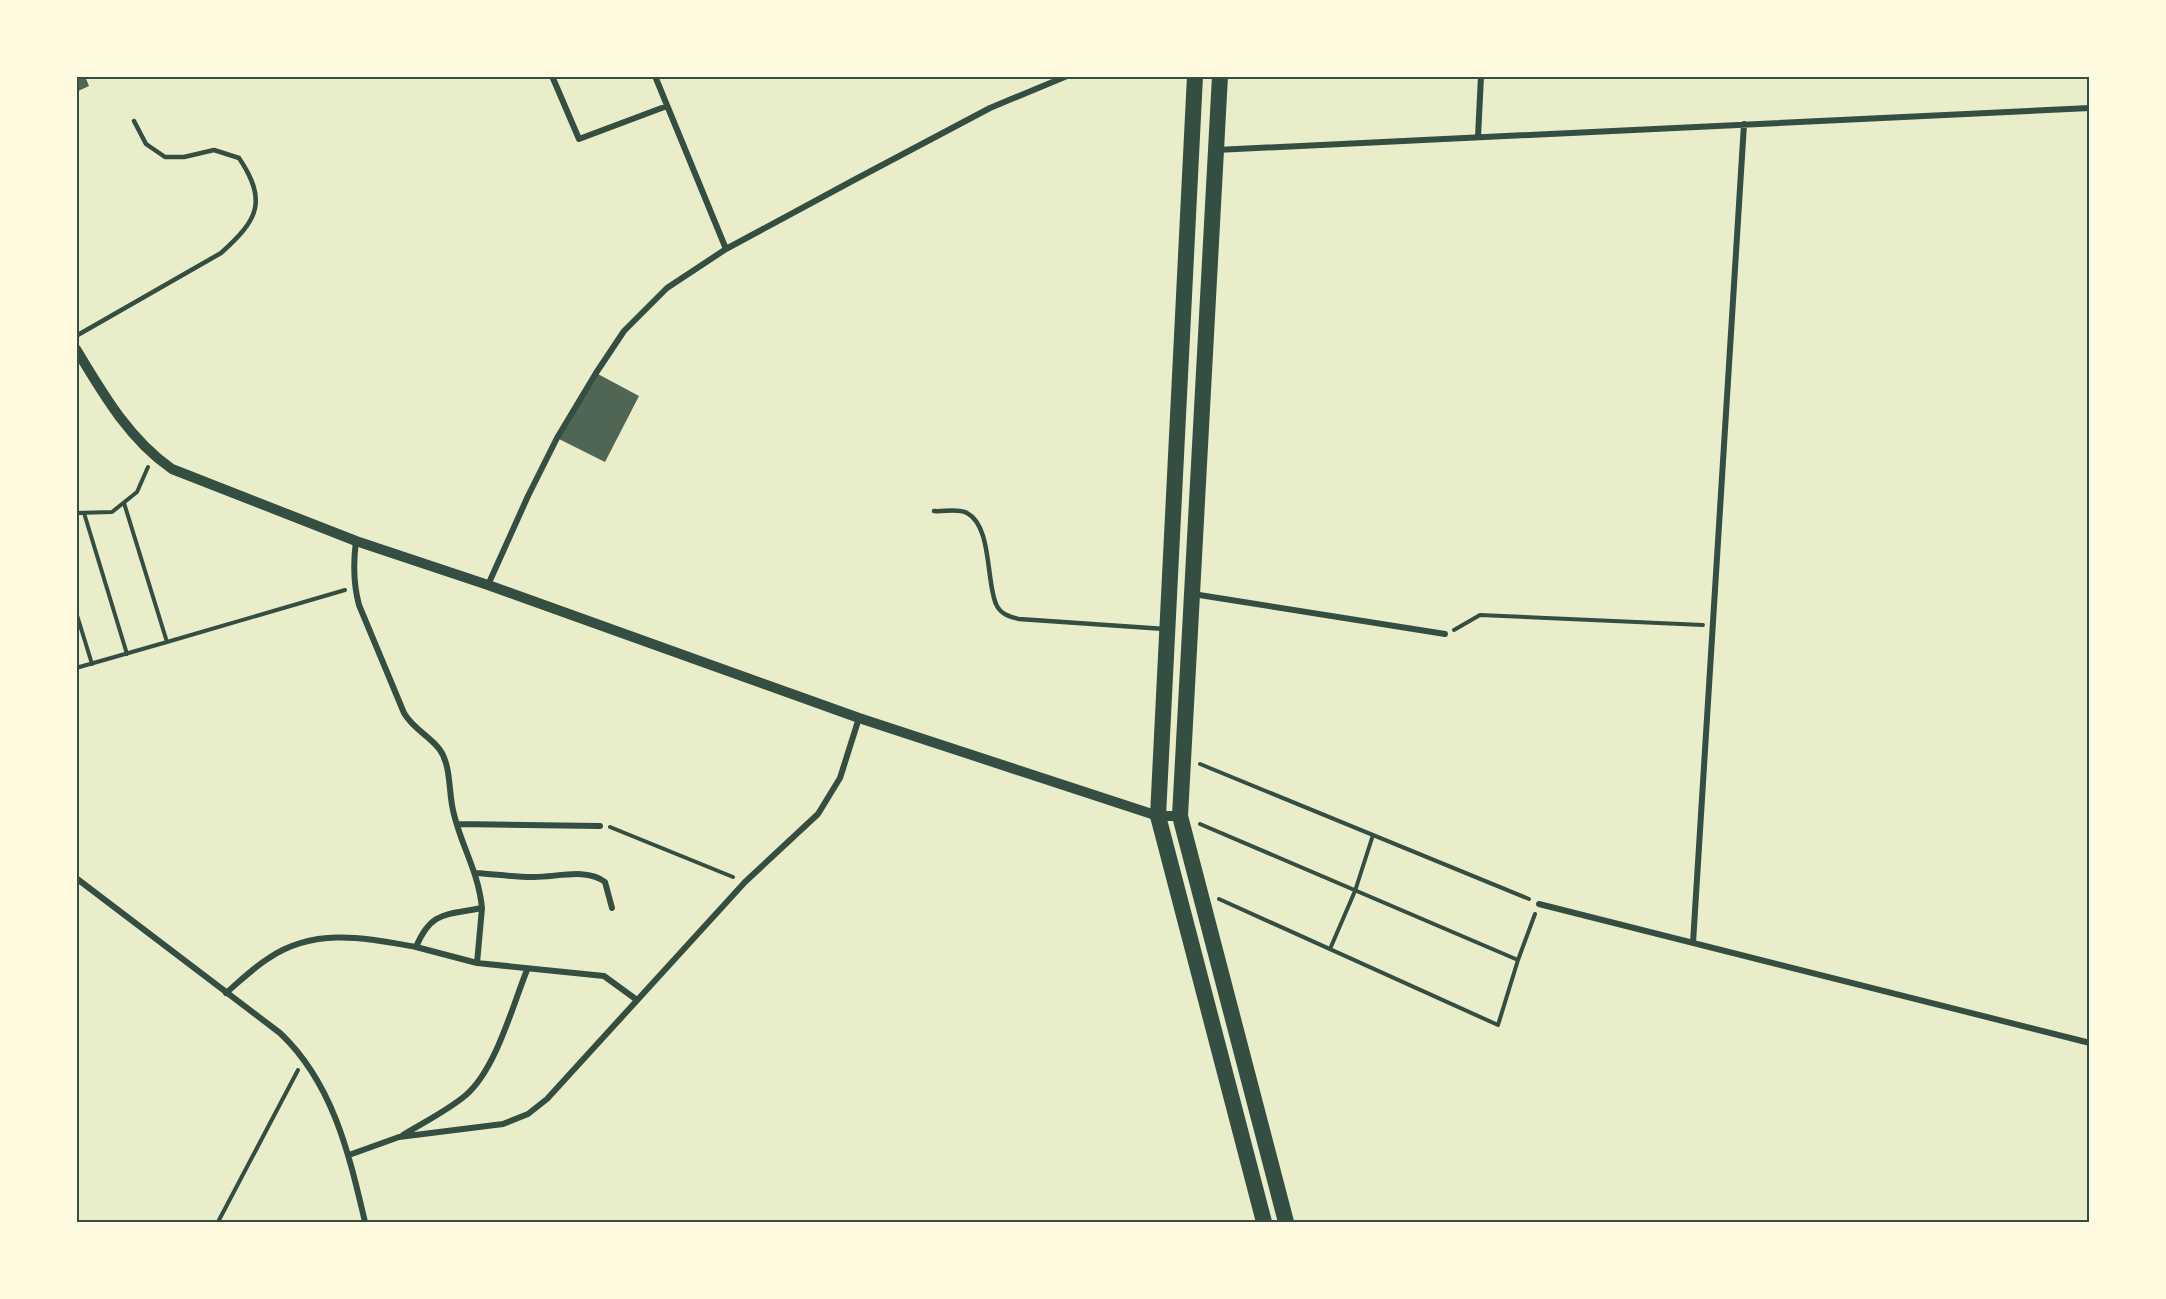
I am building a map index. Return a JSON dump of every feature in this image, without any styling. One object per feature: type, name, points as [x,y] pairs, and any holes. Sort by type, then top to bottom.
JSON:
[{"type":"highway","points":[[1195,76],[1158,816],[1264,1222]]},
{"type":"highway","points":[[1220,76],[1180,816],[1286,1222]]},
{"type":"street","points":[[552,76],[579,140],[667,106]]},
{"type":"street","points":[[655,76],[726,249]]},
{"type":"street","points":[[488,585],[557,438],[596,373],[624,331],[667,288],[726,249],[990,108],[1067,76]]},
{"type":"street","points":[[1478,137],[1481,76]]},
{"type":"street","points":[[1216,150],[2090,108]]},
{"type":"street","points":[[1693,943],[1744,124]]},
{"type":"street","points":[[76,350],[110,405],[153,456],[172,469],[356,541],[488,585],[859,718],[1158,816],[1180,816]]},
{"type":"street","points":[[356,541],[353,566],[354,587],[359,605],[404,713],[410,722],[441,750],[445,763],[452,807],[476,873],[482,908],[477,963]]},
{"type":"street","points":[[1192,594],[1445,634]]},
{"type":"street","points":[[399,1137],[503,1124],[528,1114],[548,1098],[744,882],[818,814],[840,778],[859,718]]},
{"type":"street","points":[[457,824],[600,826]]},
{"type":"street","points":[[476,873],[533,878],[567,875],[599,878],[605,882],[612,908]]},
{"type":"street","points":[[76,878],[280,1033],[297,1049],[312,1070],[335,1116],[349,1155],[365,1222]]},
{"type":"street","points":[[1539,904],[2090,1043]]},
{"type":"street","points":[[416,947],[429,923],[436,918],[482,908]]},
{"type":"street","points":[[226,993],[270,957],[288,948],[318,939],[343,936],[416,947],[477,963],[527,970],[604,976],[637,1000]]},
{"type":"street","points":[[349,1155],[399,1137],[466,1094],[481,1078],[492,1059],[527,970]]},
{"type":"lane","points":[[76,336],[221,253],[240,236],[251,218],[258,198],[251,176],[239,158],[214,150],[184,157],[165,157],[146,144],[134,121]]},
{"type":"lane","points":[[934,511],[964,511],[973,517],[986,551],[996,604],[1002,613],[1011,618],[1168,629]]},
{"type":"path","points":[[76,513],[112,512],[136,492],[153,456]]},
{"type":"path","points":[[124,502],[167,642]]},
{"type":"path","points":[[84,513],[127,654]]},
{"type":"path","points":[[76,668],[354,587]]},
{"type":"path","points":[[76,612],[92,664]]},
{"type":"path","points":[[1445,634],[1480,615],[1711,625]]},
{"type":"path","points":[[1184,757],[1539,904],[1518,960],[1498,1025],[1200,890]]},
{"type":"path","points":[[1180,816],[1518,960]]},
{"type":"path","points":[[600,826],[616,828],[744,882]]},
{"type":"path","points":[[1330,949],[1355,891],[1373,835]]},
{"type":"path","points":[[218,1222],[304,1059]]},
{"type":"building","points":[[76,76],[85,76],[89,86],[76,92]]},
{"type":"building","points":[[596,373],[639,396],[605,462],[557,438]]}]
